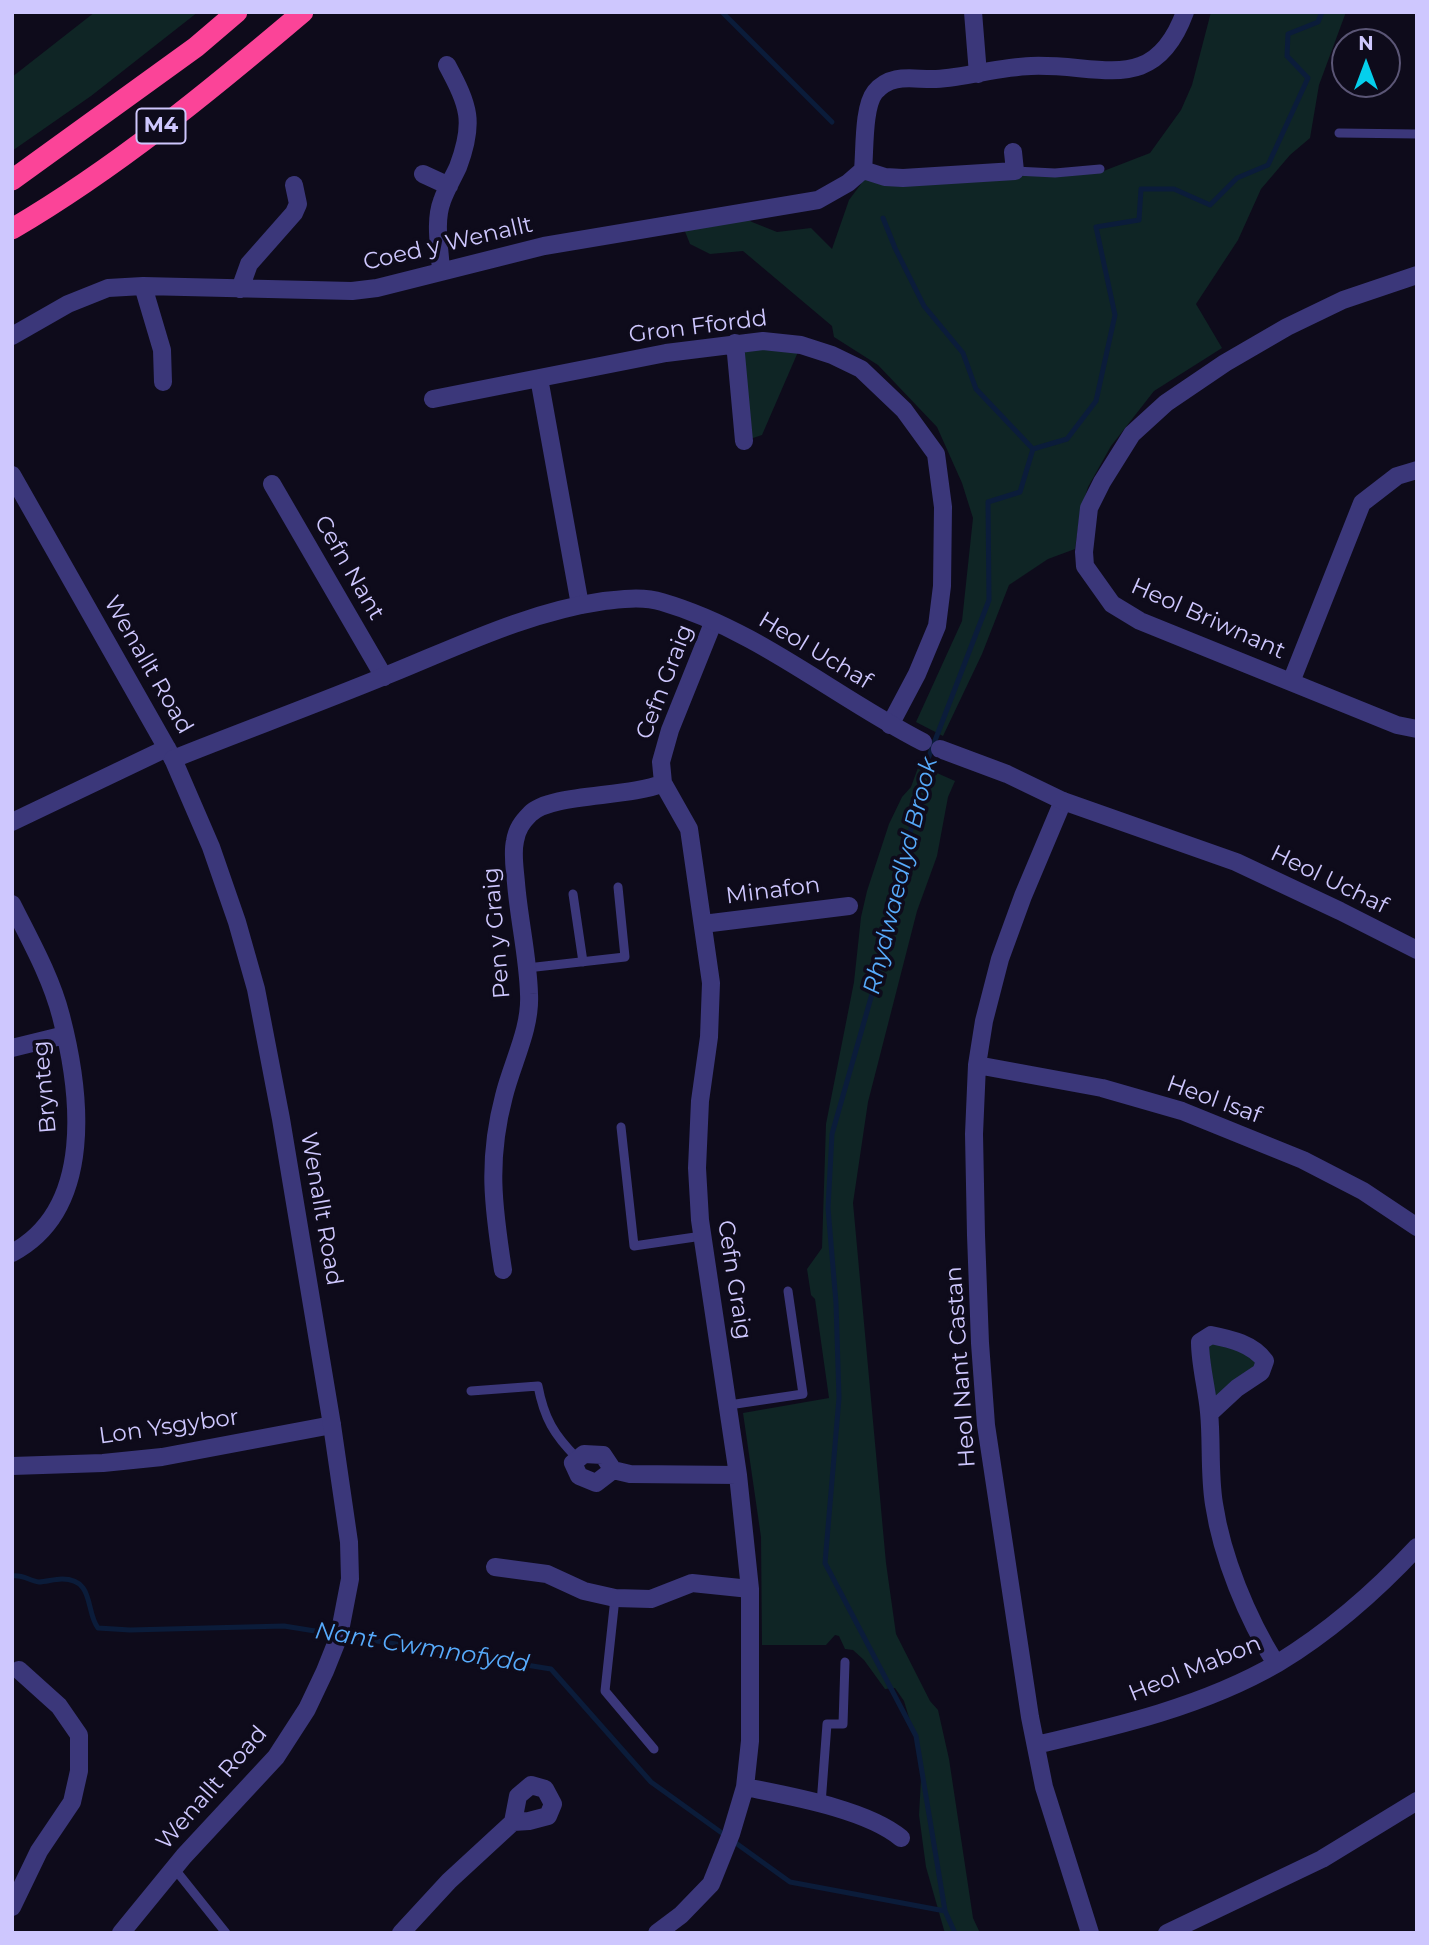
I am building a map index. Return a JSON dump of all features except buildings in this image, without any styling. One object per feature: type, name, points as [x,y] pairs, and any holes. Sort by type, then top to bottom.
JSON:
[{"type":"highway","name":"M4","points":[[12,180],[195,47],[237,12]]},
{"type":"highway","name":"M4","points":[[12,229],[38,214],[147,137],[227,76],[303,12]]},
{"type":"street","points":[[972,12],[978,74]]},
{"type":"street","points":[[1013,152],[1015,171],[904,178],[885,177],[863,170],[869,103],[883,85],[906,77],[933,79],[1031,66],[1125,71],[1137,68],[1156,58],[1173,40],[1185,12]]},
{"type":"street","points":[[441,271],[441,202],[468,134],[469,114],[463,95],[447,65]]},
{"type":"street","name":"Coed y Wenallt","points":[[12,336],[91,294],[108,288],[143,286],[352,291],[377,288],[544,246],[818,200],[848,183],[863,170]]},
{"type":"street","points":[[423,174],[449,186]]},
{"type":"street","points":[[240,289],[249,264],[294,213],[298,204],[294,185]]},
{"type":"street","name":"Heol Briwnant","points":[[1417,275],[1343,300],[1287,327],[1166,402],[1132,434],[1089,508],[1085,566],[1112,604],[1140,621],[1397,725],[1417,729]]},
{"type":"street","points":[[143,286],[162,350],[163,382]]},
{"type":"street","name":"Gron Ffordd","points":[[433,399],[666,352],[763,341],[801,345],[832,355],[861,369],[904,410],[936,454],[943,507],[943,586],[937,626],[917,674],[890,725]]},
{"type":"street","points":[[735,343],[744,441]]},
{"type":"street","points":[[539,378],[580,605]]},
{"type":"street","points":[[1291,682],[1362,503],[1397,476],[1417,470]]},
{"type":"street","name":"Wenallt Road","points":[[12,475],[170,753],[211,847],[237,922],[256,989],[281,1119],[349,1542],[350,1579],[339,1636],[307,1709],[276,1758],[174,1868],[121,1933]]},
{"type":"street","name":"Cefn Nant","points":[[272,484],[384,677]]},
{"type":"street","name":"Heol Uchaf","points":[[170,753],[384,677],[510,624],[580,605],[629,598],[660,601],[757,643],[890,725],[923,742],[1007,774],[1063,801],[1236,862],[1417,950]]},
{"type":"street","name":"Cefn Graig","points":[[657,1933],[681,1915],[711,1884],[731,1834],[745,1787],[750,1741],[750,1589],[729,1405],[702,1236],[697,1168],[699,1101],[709,1037],[711,983],[689,829],[663,783],[661,762],[670,730],[713,623]]},
{"type":"street","points":[[12,822],[170,753]]},
{"type":"street","name":"Pen y Graig","points":[[503,1270],[494,1210],[492,1168],[503,1098],[527,1026],[530,997],[515,868],[514,844],[519,827],[533,810],[562,800],[648,789],[663,783]]},
{"type":"street","name":"Heol Nant Castan","points":[[1063,801],[1000,959],[984,1021],[977,1065],[974,1134],[980,1343],[986,1425],[1022,1666],[1044,1787],[1090,1933]]},
{"type":"street","name":"Brynteg","points":[[12,904],[61,1015],[72,1061],[76,1107],[74,1156],[67,1191],[51,1220],[27,1245],[12,1253]]},
{"type":"street","name":"Minafon","points":[[703,925],[849,906]]},
{"type":"street","points":[[12,1048],[65,1035]]},
{"type":"street","name":"Heol Isaf","points":[[977,1065],[1102,1088],[1182,1111],[1303,1160],[1363,1191],[1417,1227]]},
{"type":"street","points":[[1210,1413],[1237,1388],[1261,1372],[1265,1361],[1259,1352],[1233,1340],[1211,1335],[1200,1342],[1210,1413],[1213,1502],[1224,1551],[1243,1598],[1276,1664]]},
{"type":"street","name":"Lon Ysgybor","points":[[12,1466],[103,1464],[162,1457],[332,1425]]},
{"type":"street","points":[[577,1458],[584,1454],[603,1455],[613,1470],[630,1474],[738,1475]]},
{"type":"street","name":"Heol Mabon","points":[[1036,1745],[1171,1710],[1276,1664],[1310,1643],[1364,1598],[1417,1547]]},
{"type":"street","points":[[495,1567],[547,1574],[584,1591],[615,1598],[651,1599],[692,1583],[750,1589]]},
{"type":"street","points":[[12,1907],[39,1851],[72,1802],[79,1772],[79,1735],[59,1706],[19,1670]]},
{"type":"street","points":[[745,1787],[821,1804],[892,1831],[901,1838]]},
{"type":"street","points":[[1167,1933],[1188,1929],[1322,1859],[1417,1801]]},
{"type":"street","points":[[401,1933],[449,1881],[513,1822]]},
{"type":"lane","points":[[1339,133],[1417,134]]},
{"type":"lane","points":[[1015,171],[1055,173],[1100,169]]},
{"type":"lane","points":[[527,968],[625,957],[618,887]]},
{"type":"lane","points":[[573,894],[583,962]]},
{"type":"lane","points":[[621,1127],[634,1246],[702,1236]]},
{"type":"lane","points":[[729,1405],[803,1394],[788,1291]]},
{"type":"lane","points":[[471,1391],[538,1386],[542,1409],[558,1439],[577,1458]]},
{"type":"lane","points":[[615,1598],[605,1691],[654,1749]]},
{"type":"lane","points":[[821,1804],[827,1724],[843,1724],[845,1662]]},
{"type":"lane","points":[[174,1868],[226,1933]]},
{"type":"green space","points":[[95,12],[198,12],[91,96],[12,151],[12,77]]},
{"type":"green space","points":[[1211,12],[1346,12],[1340,28],[1331,28],[1331,53],[1319,85],[1310,138],[1290,155],[1261,189],[1238,240],[1196,304],[1222,348],[1154,391],[1111,446],[1088,487],[1080,513],[1075,549],[1048,559],[1009,585],[982,654],[943,736],[916,722],[962,621],[973,518],[962,483],[937,427],[878,365],[834,337],[832,326],[743,251],[710,254],[690,244],[682,224],[738,214],[777,232],[811,228],[832,249],[849,200],[861,184],[863,170],[1101,172],[1150,153],[1181,110],[1192,85]]},
{"type":"green space","points":[[735,343],[801,345],[762,435],[744,441]]},
{"type":"green space","points":[[919,765],[955,781],[948,797],[937,856],[917,911],[868,1102],[853,1203],[886,1563],[896,1634],[930,1701],[938,1710],[949,1759],[973,1918],[980,1933],[945,1933],[926,1867],[919,1815],[922,1761],[904,1701],[895,1688],[885,1689],[864,1660],[853,1650],[845,1649],[839,1636],[835,1635],[826,1645],[762,1645],[761,1537],[743,1413],[829,1398],[815,1299],[811,1295],[807,1269],[822,1248],[826,1124],[854,982],[861,917],[867,891],[889,824],[902,797],[911,787]]},
{"type":"green space","points":[[1211,1335],[1265,1361],[1210,1413],[1200,1355]]},
{"type":"waterway","points":[[722,12],[832,122]]},
{"type":"waterway","name":"Rhydwaedlyd Brook","points":[[955,1933],[945,1911],[916,1736],[825,1563],[839,1398],[836,1303],[828,1208],[832,1134],[884,952],[896,882],[913,822],[921,777],[989,600],[988,502],[1020,492],[1033,449],[1067,439],[1096,401],[1115,315],[1096,227],[1139,220],[1141,189],[1174,189],[1210,205],[1237,178],[1268,165],[1308,78],[1287,56],[1288,34],[1318,22],[1322,12]]},
{"type":"waterway","points":[[883,218],[924,306],[963,353],[976,389],[1033,449]]},
{"type":"waterway","name":"Nant Cwmnofydd","points":[[12,1576],[39,1582],[72,1580],[80,1584],[88,1597],[98,1628],[130,1630],[284,1626],[551,1669],[651,1782],[790,1882],[945,1911]]}]
